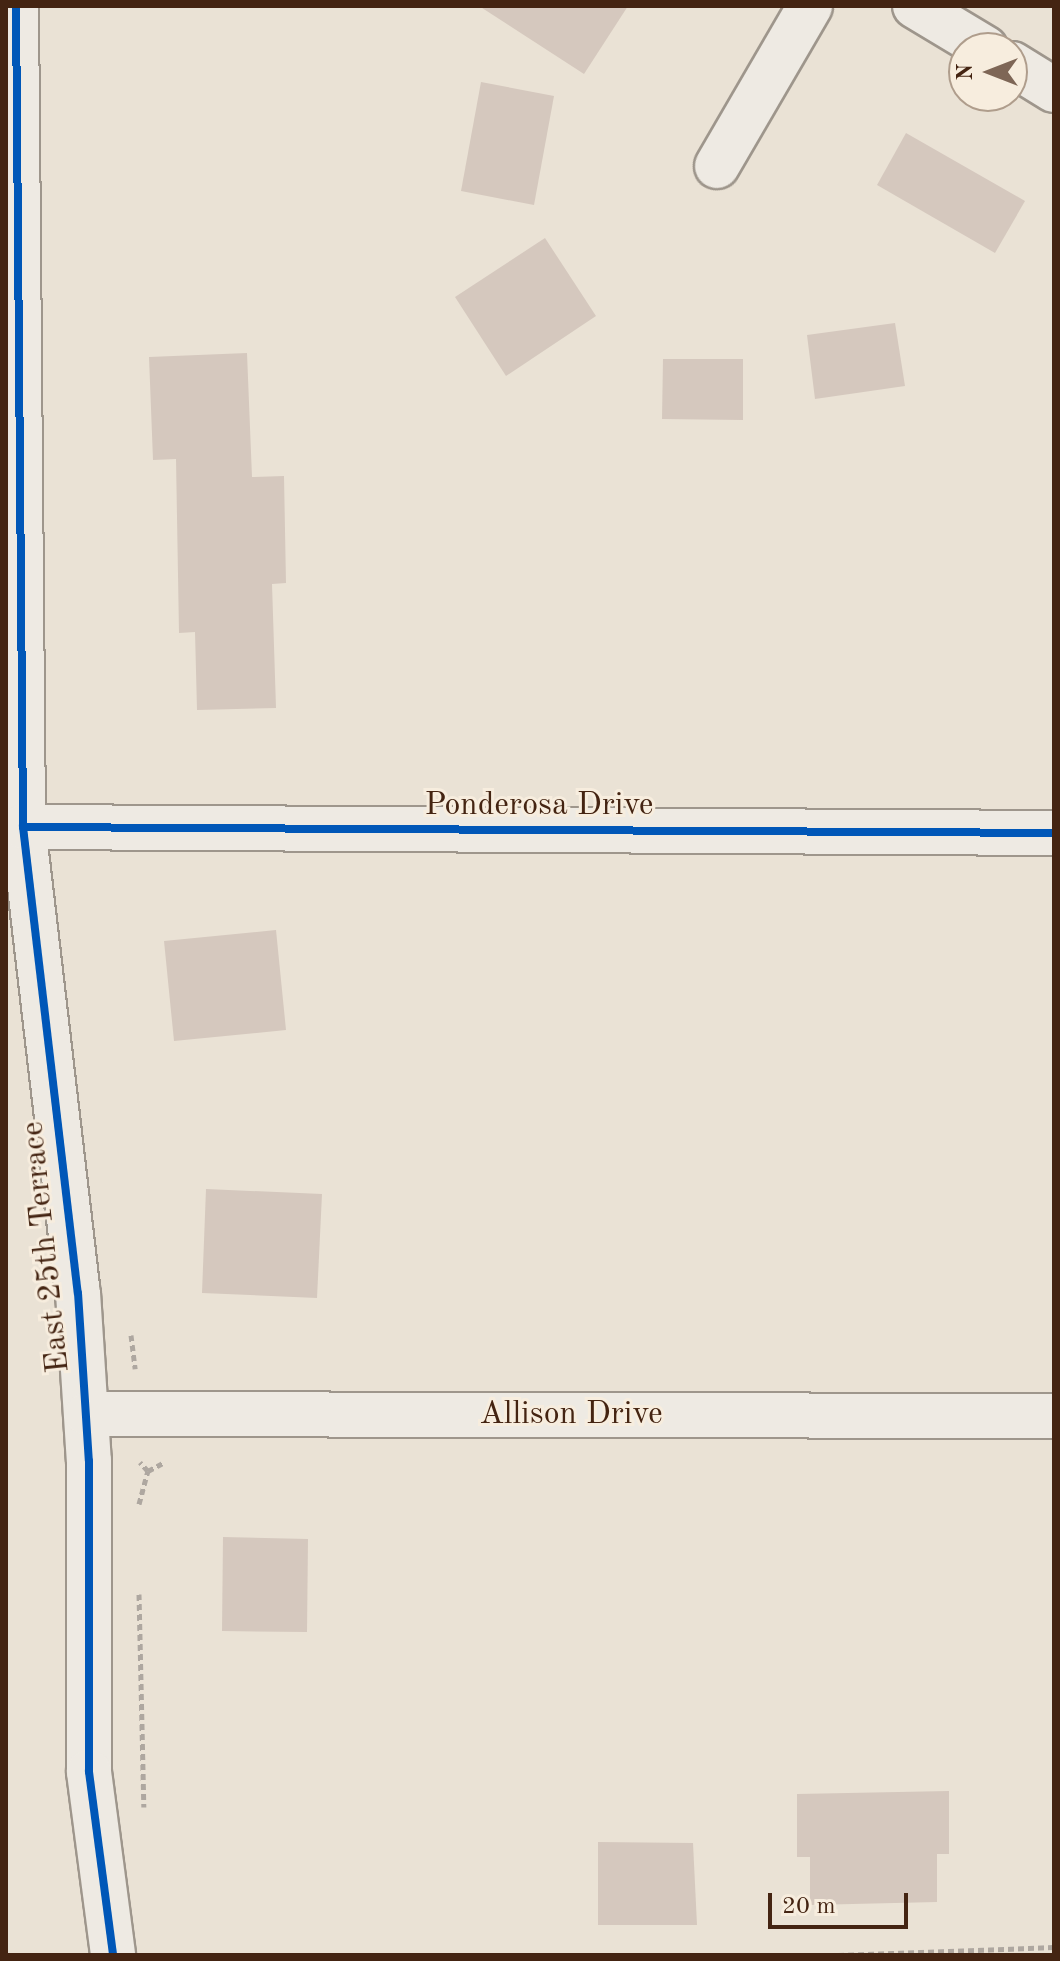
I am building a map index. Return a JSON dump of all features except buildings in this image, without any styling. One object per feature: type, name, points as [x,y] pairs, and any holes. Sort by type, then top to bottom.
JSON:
[{"type":"street","name":"East 25th Terrace","points":[[16,6],[23,827],[88,1414],[89,1772],[113,1955]]},
{"type":"street","points":[[717,166],[810,6]]},
{"type":"street","points":[[915,6],[958,32]]},
{"type":"street","points":[[1028,74],[1054,90]]},
{"type":"street","name":"Ponderosa Drive","points":[[23,827],[1054,833]]},
{"type":"street","name":"Allison Drive","points":[[88,1414],[1054,1416]]},
{"type":"path","points":[[838,1955],[1054,1947]]},
{"type":"cycle path","points":[[16,6],[23,827],[78,1293],[89,1461],[89,1772],[113,1955]]},
{"type":"cycle path","points":[[23,827],[1054,833]]}]
